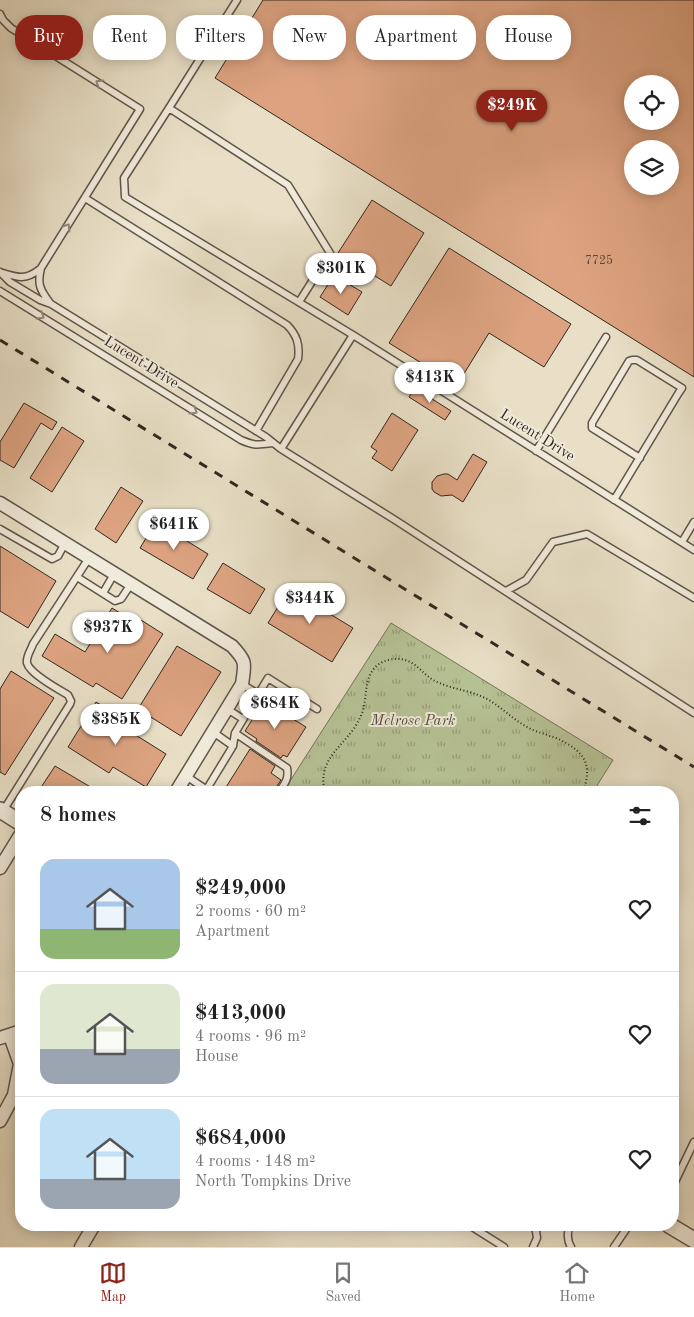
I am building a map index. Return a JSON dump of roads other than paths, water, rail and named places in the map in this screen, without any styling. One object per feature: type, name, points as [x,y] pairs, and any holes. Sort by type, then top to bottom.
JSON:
[{"type":"street","points":[[0,503],[232,646],[242,656],[245,664],[242,684],[180,786]]},
{"type":"street","points":[[1,811],[15,819]]},
{"type":"street","points":[[0,868],[15,844]]},
{"type":"street","points":[[10,1035],[15,1050]]},
{"type":"street","points":[[0,1121],[15,1090]]},
{"type":"street","points":[[81,1247],[90,1231]]},
{"type":"street","points":[[679,1231],[694,1240]]},
{"type":"lane","points":[[236,0],[169,108],[288,185],[330,253],[299,302]]},
{"type":"lane","points":[[0,14],[11,28],[140,109],[41,268],[38,277],[40,287],[51,304]]},
{"type":"lane","points":[[0,25],[11,28]]},
{"type":"lane","name":"Lucent Drive","points":[[169,108],[124,178],[125,197],[354,335],[694,550]]},
{"type":"lane","points":[[85,198],[287,325],[293,331],[298,339],[300,348],[298,359],[256,431]]},
{"type":"lane","points":[[1,272],[19,277],[27,277],[41,268]]},
{"type":"lane","points":[[1,272],[10,282],[40,300],[51,304],[256,431],[281,449],[395,520],[694,713]]},
{"type":"lane","name":"Lucent Drive","points":[[0,290],[241,440],[252,445],[273,443]]},
{"type":"lane","points":[[281,449],[354,335]]},
{"type":"lane","points":[[536,451],[606,337]]},
{"type":"lane","points":[[614,500],[640,458],[682,388],[637,360],[632,360],[629,361],[596,416],[592,428],[640,458]]},
{"type":"lane","points":[[682,542],[694,522]]},
{"type":"lane","points":[[0,529],[52,559],[58,556],[65,543]]},
{"type":"lane","points":[[506,592],[526,580],[553,542],[587,534],[694,598]]},
{"type":"lane","points":[[17,786],[71,701],[68,695],[32,671],[28,664],[28,656],[33,644],[89,558]]},
{"type":"lane","points":[[102,593],[114,574]]},
{"type":"lane","points":[[77,578],[115,601],[119,601],[131,584]]},
{"type":"lane","points":[[209,786],[233,746],[235,733],[268,678],[317,709]]},
{"type":"lane","points":[[242,684],[258,694]]},
{"type":"lane","points":[[227,709],[243,719]]},
{"type":"lane","points":[[213,732],[233,746]]},
{"type":"lane","points":[[235,733],[287,768],[287,780],[283,786]]},
{"type":"lane","points":[[186,776],[199,786]]},
{"type":"lane","points":[[1,811],[15,789]]},
{"type":"lane","points":[[679,1173],[694,1142]]},
{"type":"lane","points":[[480,1231],[504,1247]]},
{"type":"lane","points":[[533,1247],[537,1238],[536,1231]]},
{"type":"lane","points":[[569,1231],[568,1242],[571,1247]]},
{"type":"lane","points":[[614,1247],[625,1231]]},
{"type":"railway","points":[[0,340],[694,767]]},
{"type":"park label","name":"Melrose Park","points":[[413,721]]}]
